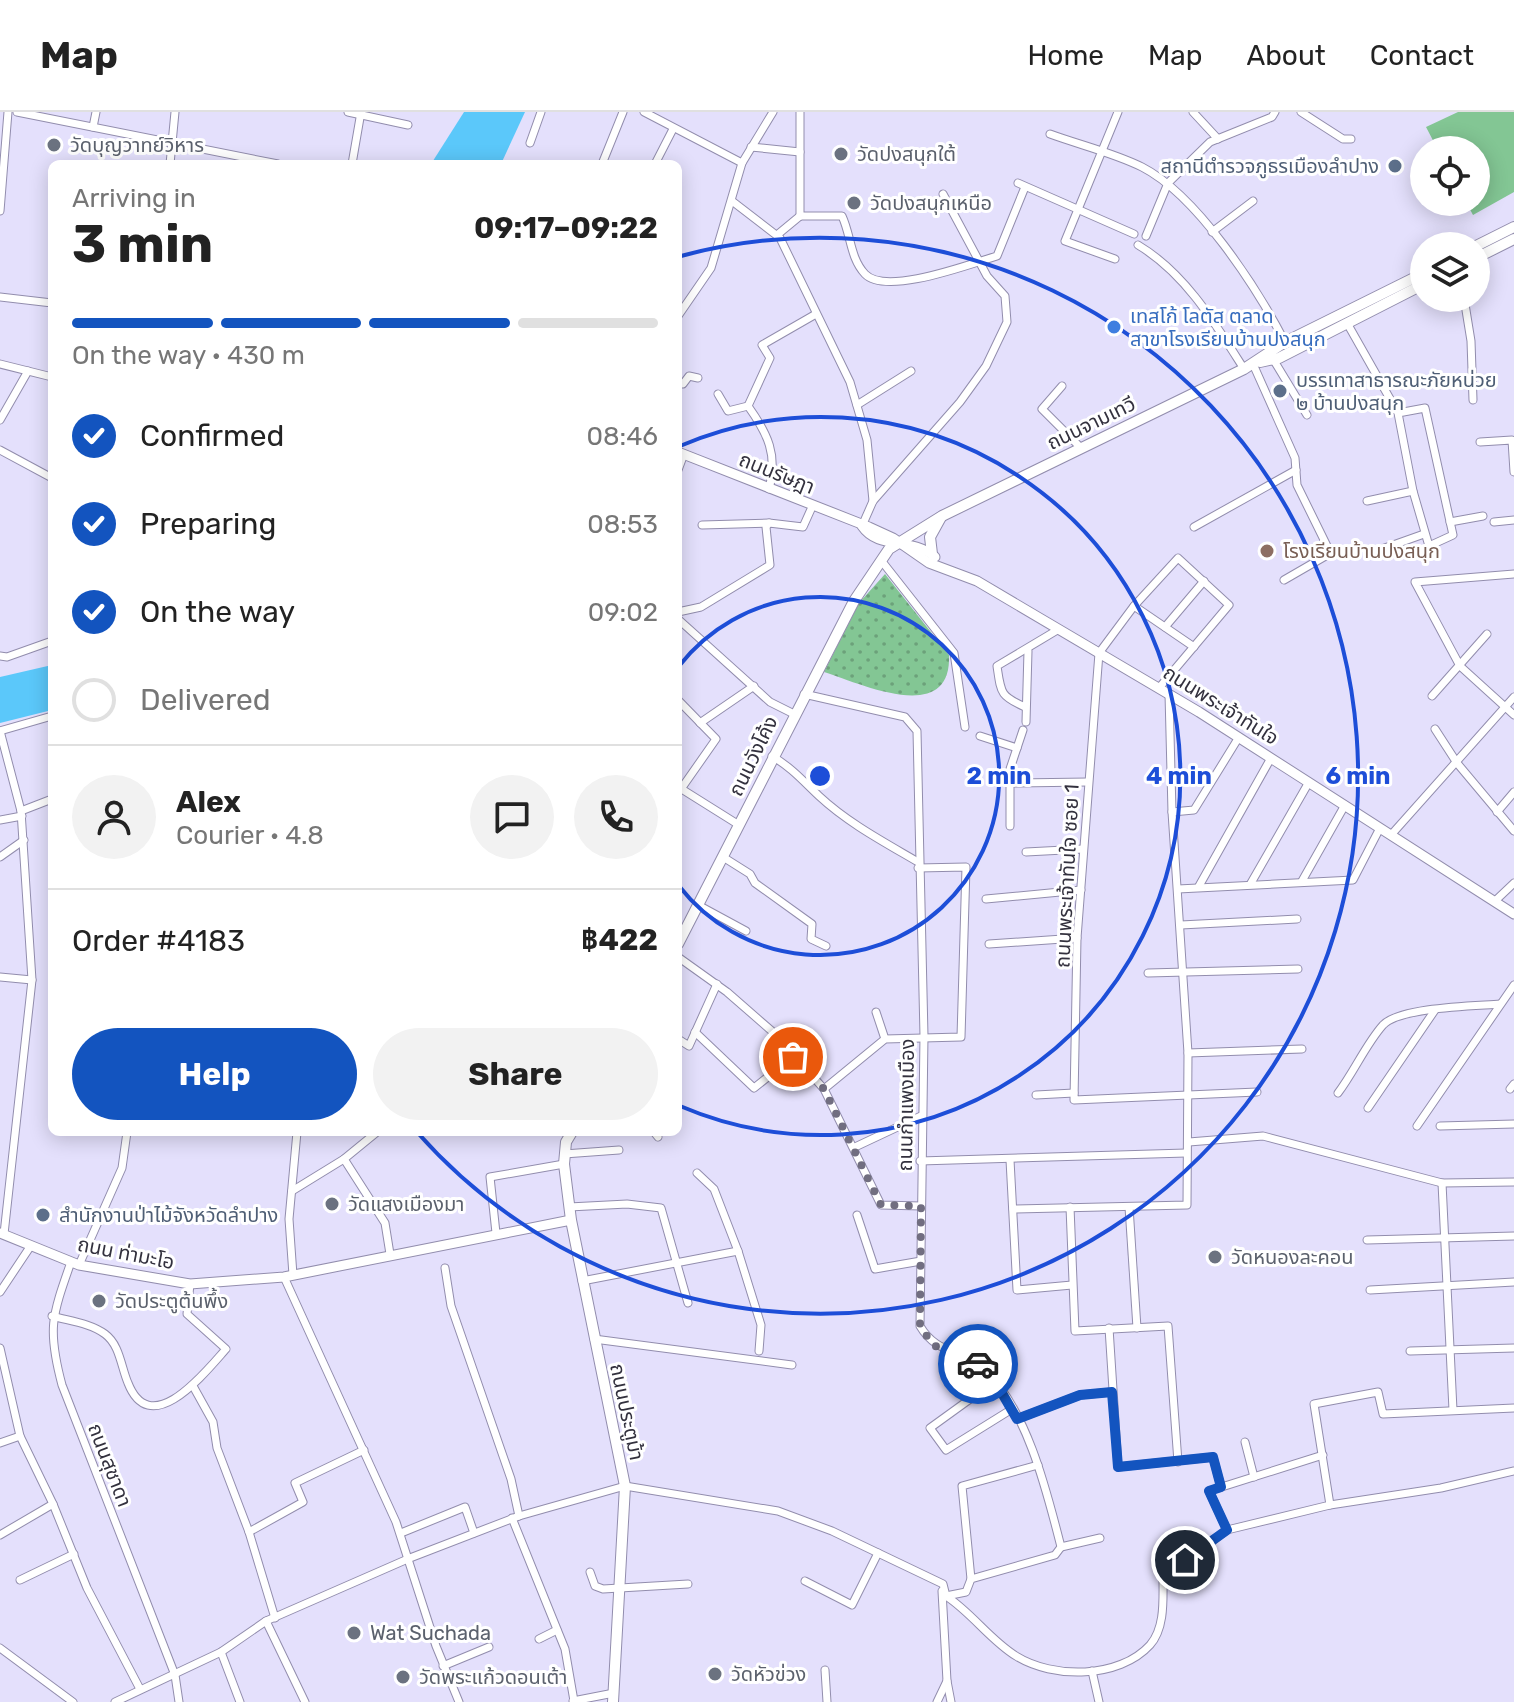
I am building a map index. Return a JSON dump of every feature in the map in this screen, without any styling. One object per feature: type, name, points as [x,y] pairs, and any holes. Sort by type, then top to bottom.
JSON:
[{"type":"main road","points":[[1490,239],[1514,227]]},
{"type":"main road","points":[[1490,251],[1514,239]]},
{"type":"main road","name":"ถนนจามเทวี","points":[[1275,355],[1285,342],[1410,285]]},
{"type":"main road","name":"ถนนจามเทวี","points":[[899,542],[942,516],[1080,447],[1347,323],[1410,286]]},
{"type":"main road","points":[[932,554],[930,537],[942,516]]},
{"type":"main road","name":"ถนนวังโค้ง","points":[[863,584],[884,564],[899,542]]},
{"type":"main road","name":"ถนนวังโค้ง","points":[[682,936],[863,584],[889,549],[899,542]]},
{"type":"main road","name":"ถนนประตูม้า","points":[[564,1148],[569,1207],[582,1281],[625,1486],[622,1590],[613,1698]]},
{"type":"street","points":[[0,211],[8,112]]},
{"type":"street","points":[[17,112],[260,160]]},
{"type":"street","points":[[93,127],[96,112]]},
{"type":"street","points":[[170,160],[175,112]]},
{"type":"street","points":[[348,112],[408,125]]},
{"type":"street","points":[[530,143],[541,112]]},
{"type":"street","points":[[604,160],[623,112]]},
{"type":"street","points":[[644,112],[742,163]]},
{"type":"street","points":[[682,312],[711,268],[742,163],[773,112]]},
{"type":"street","points":[[800,112],[800,216]]},
{"type":"street","points":[[1115,259],[1065,241],[1118,112]]},
{"type":"street","points":[[1193,112],[1218,139]]},
{"type":"street","points":[[1301,112],[1343,139],[1351,139]]},
{"type":"street","points":[[353,160],[361,113]]},
{"type":"street","points":[[1146,236],[1168,183],[1210,142],[1273,114]]},
{"type":"street","points":[[657,160],[673,129]]},
{"type":"street","points":[[1050,134],[1141,167],[1168,183],[1212,232],[1254,288],[1285,342]]},
{"type":"street","points":[[751,147],[800,152]]},
{"type":"street","points":[[777,235],[800,216],[842,216],[856,261],[876,281],[891,284],[978,261],[1002,251],[1021,185],[1134,234]]},
{"type":"street","points":[[862,526],[873,501],[960,402],[1001,341],[1007,322],[1005,296],[978,261],[943,194]]},
{"type":"street","points":[[732,201],[777,235],[816,314],[857,405],[867,440],[873,501]]},
{"type":"street","points":[[1212,232],[1253,201]]},
{"type":"street","points":[[1138,245],[1164,261],[1251,365],[1295,458],[1297,485],[1329,554],[1284,580]]},
{"type":"street","points":[[0,297],[48,303]]},
{"type":"street","points":[[682,305],[686,308]]},
{"type":"street","points":[[1466,312],[1471,341],[1473,400]]},
{"type":"street","points":[[748,406],[770,358],[762,345],[816,314]]},
{"type":"street","points":[[1347,323],[1398,413],[1413,491],[1429,546],[1453,535],[1425,408],[1398,413]]},
{"type":"street","points":[[1275,355],[1307,415]]},
{"type":"street","points":[[0,364],[48,376]]},
{"type":"street","points":[[0,420],[28,371]]},
{"type":"street","points":[[857,405],[911,371]]},
{"type":"street","points":[[682,384],[689,376],[698,378]]},
{"type":"street","points":[[1062,386],[1042,409],[1080,447]]},
{"type":"street","points":[[718,394],[728,411],[742,405],[748,406],[762,426],[772,448],[774,468],[769,489]]},
{"type":"street","points":[[1480,442],[1512,440],[1514,472]]},
{"type":"street","points":[[0,450],[48,476]]},
{"type":"street","name":"ถนนรัษฎา","points":[[682,453],[899,542]]},
{"type":"street","points":[[1194,527],[1296,470]]},
{"type":"street","points":[[1367,501],[1413,491]]},
{"type":"street","points":[[702,525],[769,523],[803,527],[812,507]]},
{"type":"street","points":[[1450,522],[1483,516]]},
{"type":"street","points":[[1494,522],[1514,520]]},
{"type":"street","points":[[682,611],[701,607],[770,565],[766,527],[769,523]]},
{"type":"street","points":[[1379,550],[1424,534]]},
{"type":"street","name":"ถนนพระเจ้าทันใจ","points":[[899,542],[913,543],[932,554],[942,565]]},
{"type":"street","name":"ถนนพระเจ้าทันใจ","points":[[899,542],[929,563],[942,565],[977,581],[1169,694],[1514,914]]},
{"type":"street","points":[[1099,653],[1134,606],[1178,558],[1229,605],[1159,688]]},
{"type":"street","points":[[884,564],[954,653],[965,727]]},
{"type":"street","points":[[1514,574],[1415,582],[1460,666],[1514,715]]},
{"type":"street","points":[[1165,627],[1204,581]]},
{"type":"street","points":[[1134,606],[1194,647]]},
{"type":"street","points":[[682,623],[770,702],[794,714]]},
{"type":"street","points":[[1025,707],[1006,699],[1001,692],[997,666],[1028,651],[1059,629]]},
{"type":"street","points":[[1432,696],[1487,634]]},
{"type":"street","points":[[0,656],[48,642]]},
{"type":"street","points":[[1010,826],[1009,783],[1024,726],[1028,651]]},
{"type":"street","name":"ถนนพระเจ้าทันใจ ซอย 1","points":[[1074,1097],[1077,938],[1099,653]]},
{"type":"street","points":[[700,723],[754,686]]},
{"type":"street","name":"ถนนกำแพงเมือง","points":[[804,694],[827,702],[889,712],[913,723],[917,731],[924,1036],[920,1326],[933,1345],[981,1365],[995,1381],[1038,1465],[1061,1547]]},
{"type":"street","points":[[1013,1209],[1187,1205],[1188,1053],[1172,812],[1169,694]]},
{"type":"street","points":[[1391,835],[1514,697]]},
{"type":"street","points":[[682,704],[716,739],[682,784]]},
{"type":"street","points":[[2,1234],[32,980],[21,814],[4,763],[0,731],[48,717]]},
{"type":"street","points":[[1435,729],[1457,763],[1514,831]]},
{"type":"street","points":[[980,736],[1017,748]]},
{"type":"street","points":[[1172,812],[1194,810],[1239,737]]},
{"type":"street","points":[[772,756],[796,770],[819,796],[852,822],[918,865],[966,867],[961,1037],[885,1039],[824,1089]]},
{"type":"street","points":[[1199,886],[1271,758]]},
{"type":"street","points":[[1009,783],[1088,782]]},
{"type":"street","points":[[1251,883],[1309,782]]},
{"type":"street","points":[[682,790],[739,825]]},
{"type":"street","points":[[1497,812],[1514,792]]},
{"type":"street","points":[[0,820],[48,801]]},
{"type":"street","points":[[1302,881],[1345,805]]},
{"type":"street","points":[[1178,889],[1353,880],[1380,828]]},
{"type":"street","points":[[0,857],[24,840]]},
{"type":"street","points":[[1026,852],[1083,849]]},
{"type":"street","points":[[723,857],[750,874],[755,883],[812,924],[811,939],[826,946]]},
{"type":"street","points":[[1495,901],[1514,883]]},
{"type":"street","points":[[986,899],[1081,890]]},
{"type":"street","points":[[698,905],[746,931]]},
{"type":"street","points":[[1181,925],[1297,919]]},
{"type":"street","points":[[989,944],[1077,938]]},
{"type":"street","points":[[682,960],[717,984],[774,1033],[824,1089],[881,1205],[921,1206]]},
{"type":"street","points":[[1148,973],[1298,969]]},
{"type":"street","points":[[0,977],[32,980]]},
{"type":"street","points":[[682,1042],[689,1046],[717,984]]},
{"type":"street","points":[[1417,1126],[1513,989]]},
{"type":"street","points":[[1338,1093],[1385,1023],[1398,1016],[1500,1004]]},
{"type":"street","points":[[1368,1108],[1435,1010]]},
{"type":"street","points":[[876,1012],[885,1039]]},
{"type":"street","points":[[695,1032],[754,1088],[793,1057]]},
{"type":"street","points":[[1188,1053],[1302,1049]]},
{"type":"street","points":[[1036,1095],[1074,1097],[1257,1092]]},
{"type":"street","points":[[855,1147],[921,1116]]},
{"type":"street","points":[[1440,1126],[1514,1124]]},
{"type":"street","name":"ถนนสุชาดา","points":[[126,1136],[122,1168],[52,1316],[51,1343],[62,1385],[175,1675],[179,1702]]},
{"type":"street","points":[[290,1136],[296,1142]]},
{"type":"street","points":[[297,1136],[289,1219],[288,1276],[401,1533],[443,1666],[459,1702]]},
{"type":"street","points":[[292,1191],[344,1159],[372,1136]]},
{"type":"street","points":[[1189,1142],[1263,1136],[1442,1183],[1514,1182]]},
{"type":"street","points":[[496,1233],[490,1177],[564,1148],[619,1150]]},
{"type":"street","points":[[920,1161],[1186,1153]]},
{"type":"street","points":[[344,1159],[385,1223],[390,1254]]},
{"type":"street","points":[[1010,1160],[1017,1290],[1072,1285]]},
{"type":"street","points":[[697,1173],[714,1189],[738,1251],[761,1325],[759,1351]]},
{"type":"street","points":[[1442,1183],[1453,1410]]},
{"type":"street","points":[[569,1207],[627,1204],[661,1208],[688,1303]]},
{"type":"street","points":[[1070,1207],[1075,1331],[1168,1326],[1178,1462]]},
{"type":"street","points":[[1129,1207],[1137,1328]]},
{"type":"street","points":[[857,1215],[875,1269],[921,1261]]},
{"type":"street","name":"ถนน ท่ามะโอ","points":[[2,1234],[75,1263],[190,1284],[288,1276],[571,1220]]},
{"type":"street","points":[[1367,1240],[1514,1236]]},
{"type":"street","points":[[0,1301],[1,1292],[30,1247]]},
{"type":"street","points":[[582,1281],[738,1251]]},
{"type":"street","points":[[445,1268],[451,1306],[506,1465],[515,1517],[565,1649],[573,1702],[613,1698]]},
{"type":"street","points":[[1370,1290],[1514,1282]]},
{"type":"street","points":[[52,1316],[104,1333],[122,1362],[128,1384],[143,1401],[154,1405],[168,1402],[193,1386],[226,1349],[187,1314],[190,1284]]},
{"type":"street","points":[[1109,1328],[1118,1467],[1213,1457],[1221,1487]]},
{"type":"street","points":[[594,1339],[792,1365]]},
{"type":"street","points":[[0,1348],[20,1436],[53,1504],[87,1588],[140,1689]]},
{"type":"street","points":[[1410,1351],[1514,1348]]},
{"type":"street","points":[[995,1381],[930,1428],[946,1450],[1012,1409]]},
{"type":"street","points":[[193,1386],[213,1422],[217,1448],[249,1532],[275,1618]]},
{"type":"street","points":[[1017,1419],[1080,1395],[1112,1392]]},
{"type":"street","points":[[1330,1505],[1314,1404],[1378,1392],[1383,1414],[1514,1408]]},
{"type":"street","points":[[0,1443],[20,1436]]},
{"type":"street","points":[[1245,1442],[1254,1477]]},
{"type":"street","points":[[249,1532],[303,1502],[295,1483],[364,1450]]},
{"type":"street","points":[[1227,1530],[1209,1491],[1323,1455]]},
{"type":"street","points":[[946,1596],[966,1592],[971,1579],[961,1490],[967,1483],[1038,1465]]},
{"type":"street","points":[[943,1584],[946,1596],[971,1612],[1017,1657],[1057,1671],[1092,1671],[1128,1660],[1151,1644],[1162,1615],[1163,1579],[1227,1530],[1330,1505],[1441,1488],[1514,1471]]},
{"type":"street","points":[[115,1702],[221,1652],[266,1621],[410,1558],[515,1517],[625,1486],[778,1511],[943,1584]]},
{"type":"street","points":[[0,1535],[53,1504]]},
{"type":"street","points":[[401,1533],[465,1507],[474,1533]]},
{"type":"street","points":[[971,1579],[1055,1555],[1061,1547],[1100,1538]]},
{"type":"street","points":[[805,1581],[852,1605],[878,1553]]},
{"type":"street","points":[[20,1580],[74,1554]]},
{"type":"street","points":[[590,1572],[596,1588],[622,1590],[688,1584]]},
{"type":"street","points":[[943,1584],[947,1681],[951,1702]]},
{"type":"street","points":[[266,1621],[305,1702]]},
{"type":"street","points":[[539,1639],[557,1630]]},
{"type":"street","points":[[443,1666],[489,1647]]},
{"type":"street","points":[[0,1648],[73,1702]]},
{"type":"street","points":[[221,1652],[240,1702]]},
{"type":"street","points":[[825,1670],[827,1702]]},
{"type":"street","points":[[1092,1671],[1099,1702]]},
{"type":"street","points":[[937,1702],[947,1681]]},
{"type":"green space","points":[[1458,112],[1514,112],[1514,192],[1490,205],[1490,136],[1431,136],[1426,127]]},
{"type":"green space","points":[[885,574],[949,655],[946,677],[936,690],[920,695],[901,695],[824,672],[859,603]]},
{"type":"water","points":[[464,112],[525,112],[503,160],[434,160]]},
{"type":"water","points":[[48,666],[48,711],[0,723],[0,677]]},
{"type":"way so far","points":[[793,1057],[824,1089],[881,1205],[921,1206],[920,1326],[933,1345],[978,1364]]},
{"type":"place","name":"วัดบุญวาทย์วิหาร","points":[[54,145]]},
{"type":"place","name":"วัดปงสนุกใต้","points":[[841,154]]},
{"type":"place","name":"สถานีตำรวจภูธรเมืองลำปาง","points":[[1395,166]]},
{"type":"place","name":"วัดปงสนุกเหนือ","points":[[854,203]]},
{"type":"place","name":"เทสโก้ โลตัส ตลาด สาขาโรงเรียนบ้านปงสนุก","points":[[1114,327]]},
{"type":"place","name":"บรรเทาสาธารณะภัยหน่วย ๒ บ้านปงสนุก","points":[[1280,391]]},
{"type":"place","name":"โรงเรียนบ้านปงสนุก","points":[[1267,551]]},
{"type":"place","name":"วัดแสงเมืองมา","points":[[332,1204]]},
{"type":"place","name":"สำนักงานป่าไม้จังหวัดลำปาง","points":[[43,1215]]},
{"type":"place","name":"วัดหนองละคอน","points":[[1215,1257]]},
{"type":"place","name":"วัดประตูต้นพึ้ง","points":[[99,1301]]},
{"type":"place","name":"Wat Suchada","points":[[354,1633]]},
{"type":"place","name":"วัดหัวข่วง","points":[[715,1674]]},
{"type":"place","name":"วัดพระแก้วดอนเต้า","points":[[403,1677]]},
{"type":"route","points":[[978,1364],[995,1381],[1017,1419],[1080,1395],[1112,1392],[1118,1467],[1213,1457],[1221,1487],[1209,1491],[1227,1530],[1185,1560]]}]
